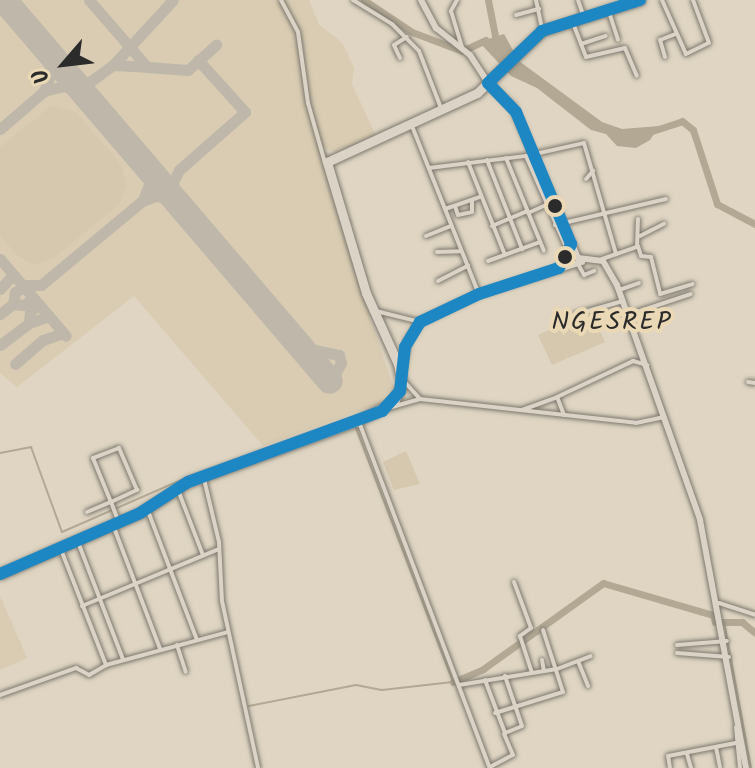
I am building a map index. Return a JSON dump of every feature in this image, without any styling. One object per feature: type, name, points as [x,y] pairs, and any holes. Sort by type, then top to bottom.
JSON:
[{"type":"highway","points":[[0,574],[147,509],[177,489],[203,477],[382,411],[398,396],[401,377],[373,310],[326,160],[442,110],[491,80],[525,44],[542,31],[640,0]]},
{"type":"highway","points":[[330,180],[330,168],[340,155]]},
{"type":"main road","points":[[421,0],[436,28],[470,55],[513,107],[558,224],[580,263]]},
{"type":"main road","points":[[553,272],[570,247]]},
{"type":"main road","points":[[401,377],[405,347],[420,322],[479,294],[580,263],[599,259],[607,264],[666,416],[700,520],[727,641],[743,768]]},
{"type":"street","points":[[281,0],[299,36],[319,145],[326,160]]},
{"type":"street","points":[[353,0],[407,37],[424,58],[442,110]]},
{"type":"street","points":[[457,0],[451,11],[462,49]]},
{"type":"street","points":[[536,0],[542,31]]},
{"type":"street","points":[[578,0],[584,17]]},
{"type":"street","points":[[662,0],[684,54],[709,45],[693,0]]},
{"type":"street","points":[[516,15],[539,9]]},
{"type":"street","points":[[608,9],[611,35],[618,40]]},
{"type":"street","points":[[572,20],[587,59],[625,48],[637,76]]},
{"type":"street","points":[[665,57],[660,40],[676,34]]},
{"type":"street","points":[[581,44],[611,35]]},
{"type":"street","points":[[400,58],[394,45],[407,37]]},
{"type":"street","points":[[411,123],[479,294]]},
{"type":"street","points":[[429,168],[526,156],[534,160],[584,143],[616,254]]},
{"type":"street","points":[[319,145],[329,154],[340,155]]},
{"type":"street","points":[[526,156],[534,160]]},
{"type":"street","points":[[506,158],[544,251]]},
{"type":"street","points":[[487,160],[522,249]]},
{"type":"street","points":[[468,162],[505,255]]},
{"type":"street","points":[[586,179],[593,171]]},
{"type":"street","points":[[445,209],[480,197]]},
{"type":"street","points":[[558,224],[666,199]]},
{"type":"street","points":[[455,206],[459,215],[472,212],[472,200]]},
{"type":"street","points":[[492,226],[550,204]]},
{"type":"street","points":[[638,219],[640,255],[651,257],[660,294],[693,284]]},
{"type":"street","points":[[640,236],[664,224]]},
{"type":"street","points":[[426,236],[451,226]]},
{"type":"street","points":[[488,261],[540,242]]},
{"type":"street","points":[[599,259],[638,246]]},
{"type":"street","points":[[437,252],[461,251]]},
{"type":"street","points":[[580,263],[584,275],[594,271]]},
{"type":"street","points":[[438,281],[468,266]]},
{"type":"street","points":[[619,290],[639,283]]},
{"type":"street","points":[[628,315],[691,294]]},
{"type":"street","points":[[574,315],[623,301]]},
{"type":"street","points":[[373,310],[420,322]]},
{"type":"street","points":[[520,410],[557,397],[633,361],[641,349]]},
{"type":"street","points":[[633,361],[647,365]]},
{"type":"street","points":[[401,377],[420,399]]},
{"type":"street","points":[[748,382],[755,383]]},
{"type":"street","points":[[557,397],[564,415]]},
{"type":"street","points":[[382,411],[420,399],[636,423],[666,416]]},
{"type":"street","points":[[355,422],[490,768],[513,755],[484,680]]},
{"type":"street","points":[[87,512],[111,504],[138,490],[119,448],[93,458],[111,504],[160,649]]},
{"type":"street","points":[[203,477],[219,549],[228,632],[258,767]]},
{"type":"street","points":[[177,489],[203,555]]},
{"type":"street","points":[[147,509],[197,640]]},
{"type":"street","points":[[77,540],[123,659]]},
{"type":"street","points":[[60,547],[106,665]]},
{"type":"street","points":[[82,606],[219,549]]},
{"type":"street","points":[[514,582],[531,628],[522,640],[532,672]]},
{"type":"street","points":[[719,603],[755,615]]},
{"type":"street","points":[[495,713],[563,692],[543,630]]},
{"type":"street","points":[[0,695],[76,668],[89,675],[123,659],[228,632]]},
{"type":"street","points":[[677,645],[727,641]]},
{"type":"street","points":[[177,645],[186,672]]},
{"type":"street","points":[[677,653],[729,657]]},
{"type":"street","points":[[458,682],[557,669],[591,656]]},
{"type":"street","points":[[542,660],[544,671]]},
{"type":"street","points":[[578,661],[588,686]]},
{"type":"street","points":[[503,733],[522,726],[505,676]]},
{"type":"street","points":[[670,768],[668,756],[739,743]]},
{"type":"street","points":[[716,747],[720,768]]},
{"type":"street","points":[[687,754],[691,768]]},
{"type":"shaded area","points":[[0,0],[309,0],[319,25],[342,42],[354,68],[352,84],[376,136],[335,152],[318,145],[327,176],[323,179],[394,389],[388,400],[263,446],[134,296],[17,387],[0,373]]},
{"type":"shaded area","points":[[504,34],[519,61],[602,122],[622,129],[659,126],[650,140],[636,148],[617,146],[606,134],[591,130],[537,88],[511,76],[479,42]]},
{"type":"shaded area","points":[[52,105],[76,112],[121,165],[127,186],[119,204],[54,258],[35,265],[17,255],[0,236],[0,147]]},
{"type":"shaded area","points":[[327,176],[371,315],[367,316],[323,178]]},
{"type":"shaded area","points":[[591,311],[605,342],[552,365],[538,335]]},
{"type":"shaded area","points":[[406,451],[420,484],[394,490],[383,462]]},
{"type":"shaded area","points":[[0,596],[27,658],[0,670]]},
{"type":"waterway","points":[[364,0],[412,32],[462,51],[486,40]]},
{"type":"waterway","points":[[488,0],[497,46]]},
{"type":"waterway","points":[[646,133],[682,121],[693,130],[717,204],[755,224]]},
{"type":"waterway","points":[[334,425],[353,419]]},
{"type":"waterway","points":[[249,706],[356,685],[382,690],[453,682],[355,426]]},
{"type":"waterway","points":[[0,453],[31,447],[62,532],[188,477]]},
{"type":"waterway","points":[[453,682],[483,669],[603,583],[713,615],[715,622],[742,622],[755,633]]},
{"type":"waterway","points":[[724,621],[751,768]]},
{"type":"taxiway","points":[[89,0],[147,67],[188,70],[216,45]]},
{"type":"taxiway","points":[[113,65],[173,0]]},
{"type":"taxiway","points":[[0,129],[44,91],[51,73],[47,50]]},
{"type":"taxiway","points":[[174,199],[170,189],[179,170],[245,112],[198,60]]},
{"type":"taxiway","points":[[80,89],[113,65],[147,67]]},
{"type":"taxiway","points":[[44,91],[64,86],[86,96]]},
{"type":"taxiway","points":[[143,200],[150,182],[147,167]]},
{"type":"taxiway","points":[[22,285],[41,285],[142,201],[156,196],[174,199]]},
{"type":"taxiway","points":[[0,259],[66,336]]},
{"type":"taxiway","points":[[0,289],[13,275]]},
{"type":"taxiway","points":[[24,287],[15,292],[13,304],[24,305],[33,298]]},
{"type":"taxiway","points":[[0,314],[13,304]]},
{"type":"taxiway","points":[[39,305],[30,311],[29,323],[49,316]]},
{"type":"taxiway","points":[[0,345],[29,323]]},
{"type":"taxiway","points":[[15,364],[43,340],[63,333]]},
{"type":"taxiway","points":[[301,347],[339,355],[341,363],[336,372],[321,376],[312,371],[307,354]]},
{"type":"runway","points":[[4,0],[330,381]]},
{"type":"transit line","points":[[0,574],[140,513],[188,482],[382,411],[400,391],[405,347],[420,322],[479,294],[559,268],[571,244],[516,112],[488,83],[542,31],[640,0]]},
{"type":"district","name":"NGESREP","points":[[612,323]]}]
